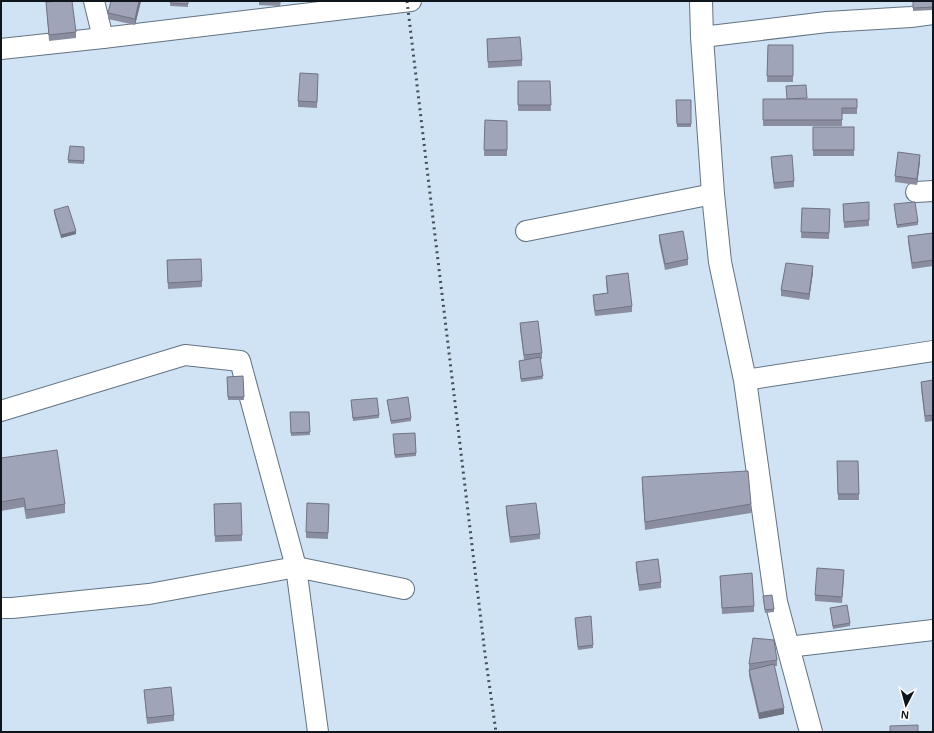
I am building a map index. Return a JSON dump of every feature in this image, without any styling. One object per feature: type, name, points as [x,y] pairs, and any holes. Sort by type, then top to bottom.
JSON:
[{"type":"main road","points":[[701,1],[702,37],[713,194],[720,262],[745,380],[776,602],[811,732]]},
{"type":"street","points":[[94,1],[103,38]]},
{"type":"street","points":[[1,49],[411,1]]},
{"type":"street","points":[[702,37],[827,22],[903,18],[933,14]]},
{"type":"street","points":[[526,231],[713,194]]},
{"type":"street","points":[[745,380],[933,351]]},
{"type":"street","points":[[1,411],[185,355],[240,361],[296,567],[318,732]]},
{"type":"street","points":[[1,608],[149,594],[296,567],[404,589]]},
{"type":"street","points":[[788,647],[933,630]]},
{"type":"building","points":[[72,1],[76,32],[49,35],[46,2]]},
{"type":"building","points":[[111,1],[139,1],[135,19],[108,13]]},
{"type":"building","points":[[171,1],[188,1],[188,4],[170,3]]},
{"type":"building","points":[[913,1],[933,1],[933,7],[913,8]]},
{"type":"building","points":[[520,37],[522,60],[488,62],[487,39]]},
{"type":"building","points":[[768,45],[793,45],[793,76],[767,76]]},
{"type":"building","points":[[300,73],[318,74],[317,102],[298,101]]},
{"type":"building","points":[[518,81],[550,81],[551,105],[518,105]]},
{"type":"building","points":[[806,85],[807,98],[787,99],[786,86]]},
{"type":"building","points":[[763,99],[857,99],[857,108],[842,108],[842,120],[763,120]]},
{"type":"building","points":[[676,100],[691,100],[691,124],[677,124]]},
{"type":"building","points":[[485,120],[507,121],[507,150],[484,150]]},
{"type":"building","points":[[813,127],[854,127],[854,150],[813,150]]},
{"type":"building","points":[[70,146],[84,147],[84,161],[68,160]]},
{"type":"building","points":[[898,152],[920,155],[917,179],[895,176]]},
{"type":"building","points":[[792,155],[794,181],[774,183],[771,157]]},
{"type":"building","points":[[869,202],[869,220],[844,222],[843,204]]},
{"type":"building","points":[[915,202],[918,222],[897,225],[894,204]]},
{"type":"building","points":[[68,206],[76,231],[61,235],[54,210]]},
{"type":"building","points":[[802,208],[830,209],[829,233],[801,232]]},
{"type":"building","points":[[683,231],[688,259],[665,264],[659,235]]},
{"type":"building","points":[[933,233],[933,260],[912,263],[908,236]]},
{"type":"building","points":[[201,259],[202,281],[168,283],[167,260]]},
{"type":"building","points":[[786,263],[813,266],[809,294],[781,290]]},
{"type":"building","points":[[628,273],[632,306],[595,311],[593,295],[608,293],[606,276]]},
{"type":"building","points":[[538,321],[542,353],[524,355],[520,323]]},
{"type":"building","points":[[540,357],[543,376],[521,379],[519,361]]},
{"type":"building","points":[[243,376],[244,397],[228,397],[227,377]]},
{"type":"building","points":[[933,380],[933,415],[925,416],[921,382]]},
{"type":"building","points":[[408,397],[411,418],[391,421],[387,400]]},
{"type":"building","points":[[377,398],[379,415],[353,418],[351,400]]},
{"type":"building","points":[[290,412],[309,412],[310,432],[291,433]]},
{"type":"building","points":[[415,433],[416,453],[395,455],[393,434]]},
{"type":"building","points":[[57,450],[65,504],[26,510],[24,498],[1,502],[1,458]]},
{"type":"building","points":[[837,461],[858,461],[859,494],[838,494]]},
{"type":"building","points":[[748,471],[751,504],[645,522],[642,477]]},
{"type":"building","points":[[241,503],[242,535],[215,536],[214,504]]},
{"type":"building","points":[[307,503],[329,504],[328,533],[306,532]]},
{"type":"building","points":[[536,503],[540,534],[510,537],[506,506]]},
{"type":"building","points":[[658,559],[661,582],[639,585],[636,562]]},
{"type":"building","points":[[817,568],[844,570],[842,597],[815,595]]},
{"type":"building","points":[[752,573],[754,606],[722,608],[720,576]]},
{"type":"building","points":[[772,595],[774,609],[765,610],[763,596]]},
{"type":"building","points":[[847,605],[850,623],[833,626],[830,608]]},
{"type":"building","points":[[591,616],[593,645],[578,647],[575,618]]},
{"type":"building","points":[[753,638],[774,640],[777,660],[749,664]]},
{"type":"building","points":[[774,664],[784,708],[759,713],[749,670]]},
{"type":"building","points":[[171,687],[174,715],[147,718],[144,690]]},
{"type":"building","points":[[918,725],[918,732],[890,732],[890,726]]},
{"type":"railway","points":[[407,1],[485,654],[496,732]]}]
